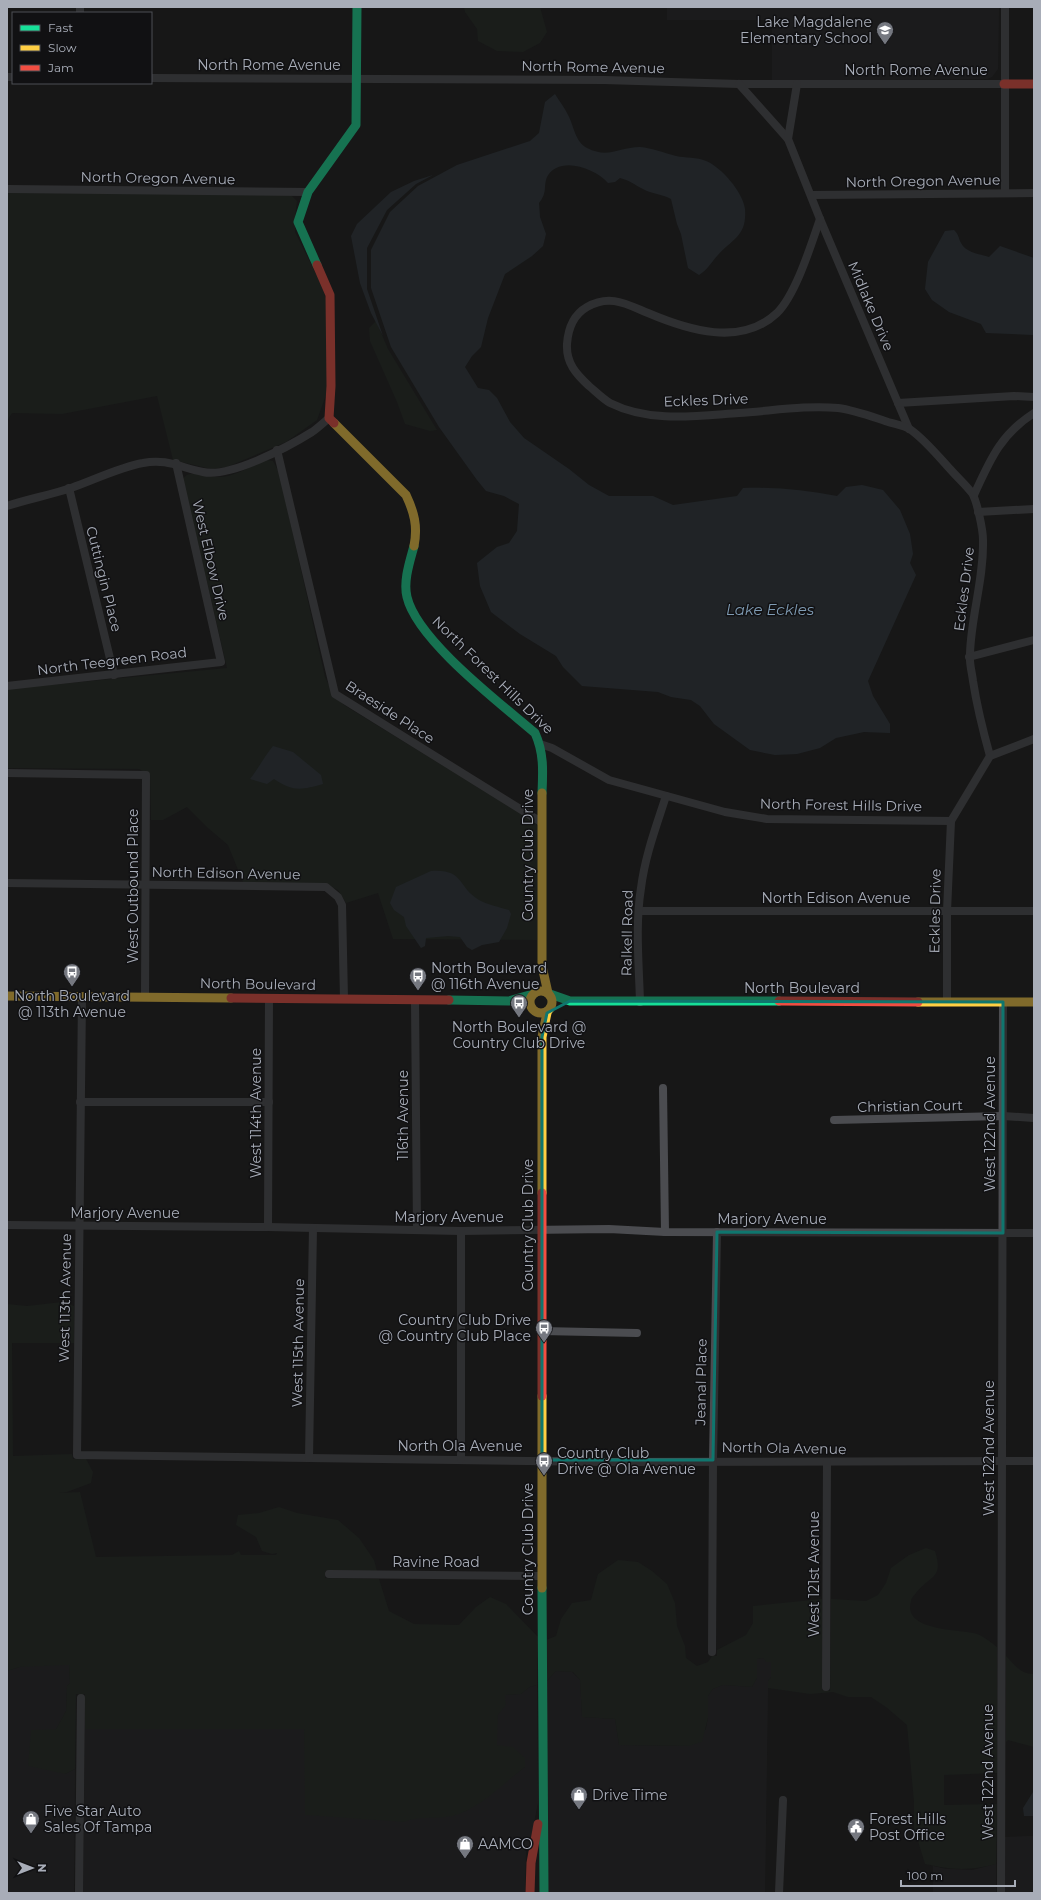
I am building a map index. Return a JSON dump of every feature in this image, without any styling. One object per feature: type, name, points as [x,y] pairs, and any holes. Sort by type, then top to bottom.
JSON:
[{"type":"street","points":[[7,499],[11,505],[69,488],[142,463],[156,461],[176,463],[203,472],[221,473],[235,469],[314,431],[328,418],[331,386],[330,295],[298,222],[308,192],[356,125],[357,7]]},
{"type":"street","points":[[1005,7],[1005,193]]},
{"type":"street","name":"North Rome Avenue","points":[[152,78],[596,80],[739,84],[1034,84]]},
{"type":"street","points":[[739,84],[788,139],[812,195],[820,219]]},
{"type":"street","points":[[788,139],[797,84]]},
{"type":"street","name":"North Oregon Avenue","points":[[7,189],[308,192]]},
{"type":"street","name":"North Oregon Avenue","points":[[812,195],[1034,193]]},
{"type":"street","name":"Midlake Drive","points":[[820,219],[909,429]]},
{"type":"street","name":"Eckles Drive","points":[[820,219],[802,269],[790,295],[778,312],[758,326],[732,333],[703,332],[676,325],[619,301],[604,301],[586,307],[577,315],[571,324],[567,353],[571,365],[577,375],[609,402],[640,414],[675,417],[797,409],[837,408],[858,412],[909,429],[945,463],[974,496],[984,537],[982,569],[969,657],[978,714],[990,756]]},
{"type":"street","points":[[898,403],[1014,396],[1034,397]]},
{"type":"street","points":[[974,496],[993,453],[1019,423],[1034,413]]},
{"type":"street","name":"North Forest Hills Drive","points":[[328,418],[406,496],[414,510],[417,522],[417,540],[406,577],[406,597],[411,611],[420,624],[450,657],[535,733],[540,744],[552,748],[609,780],[725,812],[767,819],[951,821]]},
{"type":"street","name":"Braeside Place","points":[[277,450],[335,694],[541,822]]},
{"type":"street","name":"West Elbow Drive","points":[[176,463],[221,662]]},
{"type":"street","name":"Cuttingin Place","points":[[69,488],[114,675]]},
{"type":"street","points":[[978,512],[1034,509]]},
{"type":"street","points":[[969,657],[1034,640]]},
{"type":"street","name":"North Teegreen Road","points":[[7,686],[221,662]]},
{"type":"street","points":[[951,821],[990,756],[1034,739]]},
{"type":"street","name":"Country Club Drive","points":[[540,744],[543,758],[541,822],[542,966],[549,994]]},
{"type":"street","name":"West Outbound Place","points":[[7,773],[146,775],[145,997]]},
{"type":"street","name":"Ralkell Road","points":[[640,1002],[639,911],[647,854],[666,796]]},
{"type":"street","name":"Eckles Drive","points":[[947,1002],[947,911],[951,821]]},
{"type":"street","name":"North Edison Avenue","points":[[7,883],[326,887],[338,897],[342,905],[344,999]]},
{"type":"street","name":"North Edison Avenue","points":[[639,911],[1034,911]]},
{"type":"street","name":"Country Club Drive","points":[[534,993],[542,966]]},
{"type":"street","points":[[542,991],[549,994],[553,1001],[549,1011],[534,1010],[530,1000],[534,993],[542,991]]},
{"type":"street","name":"North Boulevard","points":[[7,996],[509,1001],[534,993]]},
{"type":"street","name":"North Boulevard","points":[[549,994],[570,1001],[1034,1002]]},
{"type":"street","name":"West 113th Avenue","points":[[77,1455],[82,997]]},
{"type":"street","name":"West 114th Avenue","points":[[268,1227],[269,998]]},
{"type":"street","name":"116th Avenue","points":[[416,1000],[417,1230]]},
{"type":"street","name":"North Boulevard","points":[[509,1001],[534,1010]]},
{"type":"street","name":"North Boulevard","points":[[549,1011],[570,1001]]},
{"type":"street","name":"West 122nd Avenue","points":[[1001,1893],[1003,1002]]},
{"type":"street","name":"Country Club Drive","points":[[534,1010],[542,1037]]},
{"type":"street","name":"Country Club Drive","points":[[544,1893],[542,1576],[542,1037],[549,1011]]},
{"type":"street","points":[[663,1088],[665,1232]]},
{"type":"street","points":[[80,1102],[269,1102]]},
{"type":"street","name":"Christian Court","points":[[834,1120],[1003,1116],[1034,1118]]},
{"type":"street","name":"Marjory Avenue","points":[[7,1226],[268,1227],[461,1231],[609,1229],[665,1232],[1034,1233]]},
{"type":"street","name":"West 115th Avenue","points":[[309,1458],[313,1228]]},
{"type":"street","points":[[461,1231],[461,1459]]},
{"type":"street","name":"Jeanal Place","points":[[712,1652],[713,1460],[717,1232]]},
{"type":"street","points":[[542,1331],[637,1333]]},
{"type":"street","name":"North Ola Avenue","points":[[77,1455],[607,1462],[713,1460],[827,1462],[1034,1461]]},
{"type":"street","name":"West 121st Avenue","points":[[826,1687],[827,1462]]},
{"type":"street","name":"Ravine Road","points":[[329,1574],[542,1576]]},
{"type":"street","points":[[79,1893],[80,1698]]},
{"type":"street","points":[[779,1893],[783,1800]]},
{"type":"street","points":[[530,1893],[531,1863],[543,1802]]},
{"type":"highlighted area","points":[[570,1001],[1003,1002],[1003,1233],[717,1232],[713,1460],[542,1460],[542,1037],[547,1013]]},
{"type":"shaded area","points":[[464,7],[540,7],[547,32],[540,43],[523,52],[497,51],[478,41],[477,29],[465,12]]},
{"type":"shaded area","name":"Lake Magdalene Elementary School","points":[[667,7],[999,7],[998,69],[992,77],[987,79],[772,81],[772,20],[667,20]]},
{"type":"shaded area","points":[[7,193],[290,194],[297,201],[295,232],[321,284],[326,299],[327,392],[317,420],[286,442],[227,467],[211,469],[173,460],[157,396],[62,414],[12,413],[7,421]]},
{"type":"shaded area","points":[[376,321],[388,349],[437,430],[430,431],[405,424],[370,341],[369,328]]},
{"type":"shaded area","points":[[267,460],[273,461],[279,472],[325,677],[329,685],[344,705],[535,822],[537,826],[537,940],[393,939],[378,893],[346,903],[338,890],[329,886],[243,882],[228,845],[187,807],[163,820],[151,820],[150,775],[139,769],[7,768],[7,689],[227,668],[183,479],[190,474],[216,477],[227,476]]},
{"type":"shaded area","points":[[62,1302],[74,1306],[74,1343],[12,1343],[13,1456],[72,1454],[73,1459],[86,1459],[93,1472],[91,1483],[67,1492],[59,1493],[80,1492],[96,1557],[232,1555],[239,1551],[241,1555],[276,1555],[277,1553],[272,1554],[262,1551],[256,1537],[236,1525],[238,1515],[259,1513],[279,1507],[297,1513],[338,1520],[359,1538],[374,1560],[377,1571],[325,1571],[325,1578],[379,1579],[389,1611],[414,1624],[459,1625],[476,1607],[490,1597],[506,1604],[538,1637],[537,1685],[530,1687],[521,1694],[505,1695],[506,1705],[498,1715],[497,1745],[513,1747],[525,1758],[525,1767],[482,1802],[463,1813],[453,1816],[422,1818],[404,1822],[305,1815],[304,1729],[85,1729],[85,1694],[76,1694],[75,1769],[65,1774],[28,1766],[31,1730],[56,1729],[66,1711],[67,1686],[70,1683],[69,1665],[20,1667],[7,1671],[7,1304],[27,1306]]},
{"type":"shaded area","points":[[926,1548],[935,1551],[938,1567],[934,1576],[921,1587],[911,1601],[911,1611],[915,1619],[923,1624],[946,1630],[977,1634],[997,1647],[997,1773],[944,1775],[944,1805],[997,1804],[996,1864],[977,1868],[960,1869],[944,1868],[925,1864],[914,1828],[914,1802],[907,1725],[886,1707],[871,1697],[848,1697],[833,1692],[810,1694],[768,1688],[768,1681],[771,1677],[771,1662],[766,1662],[763,1658],[757,1659],[757,1678],[752,1687],[723,1685],[713,1689],[708,1696],[708,1718],[702,1742],[689,1746],[619,1745],[615,1719],[582,1717],[580,1680],[573,1672],[556,1671],[546,1682],[546,1640],[556,1636],[561,1619],[572,1603],[591,1600],[598,1574],[618,1560],[638,1562],[652,1571],[667,1584],[675,1603],[677,1626],[685,1646],[686,1658],[697,1666],[708,1662],[712,1656],[717,1656],[717,1650],[746,1635],[753,1623],[753,1606],[822,1599],[822,1690],[830,1691],[831,1599],[866,1601],[878,1595],[886,1583],[891,1568],[909,1555]]},
{"type":"shaded area","points":[[1006,1656],[1021,1671],[1034,1674],[1034,1747],[1008,1740],[1006,1742]]},
{"type":"shaded area","points":[[52,1657],[69,1665],[70,1683],[67,1686],[66,1711],[56,1729],[65,1774],[75,1769],[74,1893],[7,1893],[7,1671]]},
{"type":"shaded area","points":[[763,1658],[771,1662],[771,1677],[768,1681],[765,1893],[548,1893],[546,1682],[556,1671],[572,1672],[580,1680],[582,1717],[615,1719],[619,1745],[689,1746],[706,1729],[708,1718],[708,1696],[713,1689],[723,1685],[752,1687],[757,1678],[757,1659]]},
{"type":"shaded area","points":[[537,1685],[538,1802],[529,1849],[526,1849],[525,1893],[83,1893],[85,1729],[271,1729],[282,1720],[306,1729],[409,1818],[428,1817],[466,1811],[525,1767],[497,1745],[481,1737],[504,1695],[521,1694],[530,1687]]},
{"type":"shaded area","points":[[1034,1836],[1034,1893],[1005,1893],[1005,1837]]},
{"type":"shaded area","points":[[996,1864],[996,1893],[933,1893],[933,1866],[946,1869],[973,1870]]},
{"type":"water","name":"Lake Eckles","points":[[555,94],[567,112],[577,138],[587,148],[594,151],[608,153],[633,147],[640,147],[654,149],[676,156],[695,158],[712,164],[724,174],[740,195],[745,209],[744,225],[738,236],[717,256],[707,269],[699,275],[688,268],[681,234],[671,199],[646,191],[629,181],[620,178],[615,182],[608,183],[595,173],[577,166],[568,165],[553,170],[547,177],[544,193],[539,203],[540,217],[546,234],[543,246],[532,256],[505,274],[488,318],[481,347],[472,356],[465,367],[478,388],[489,390],[497,398],[510,422],[524,438],[569,469],[589,485],[609,496],[653,496],[673,505],[737,496],[743,488],[790,489],[837,496],[846,487],[862,485],[883,490],[900,510],[910,534],[913,554],[910,563],[916,575],[868,681],[873,696],[890,724],[890,733],[864,732],[836,738],[820,748],[797,754],[775,755],[750,750],[714,724],[700,706],[691,700],[671,697],[658,692],[582,686],[563,667],[556,656],[520,634],[491,612],[480,586],[477,563],[497,547],[509,543],[517,531],[519,504],[504,496],[486,491],[477,480],[439,427],[391,347],[371,288],[371,250],[390,212],[418,186],[457,165],[530,141],[539,133],[545,102]]},
{"type":"water","points":[[433,175],[416,184],[387,210],[367,248],[367,289],[383,336],[371,313],[360,283],[351,236],[357,224],[391,192],[414,181]]},
{"type":"water","points":[[954,230],[963,246],[974,253],[989,257],[1000,246],[1034,258],[1034,335],[986,333],[981,324],[949,312],[932,300],[925,289],[928,262],[945,231]]},
{"type":"water","points":[[273,746],[293,752],[321,775],[323,784],[298,789],[287,786],[274,779],[267,784],[250,779]]},
{"type":"water","points":[[431,871],[450,873],[460,880],[467,890],[479,900],[490,905],[509,910],[511,914],[507,928],[499,942],[482,945],[472,950],[467,947],[460,937],[448,936],[426,938],[425,946],[421,948],[406,926],[404,917],[394,910],[390,903],[396,887]]},
{"type":"water","points":[[1033,1792],[1034,1816],[1024,1816],[1023,1808]]},
{"type":"traffic: fast","points":[[317,265],[298,222],[308,192],[356,125],[357,7]]},
{"type":"traffic: fast","points":[[414,546],[406,584],[407,597],[414,614],[426,632],[462,670],[535,733],[540,748],[543,770],[542,793]]},
{"type":"traffic: fast","points":[[449,1000],[509,1001],[533,994]]},
{"type":"traffic: fast","points":[[550,994],[570,1001],[779,1001]]},
{"type":"traffic: fast","points":[[542,1588],[544,1893]]},
{"type":"traffic: slow","points":[[334,423],[406,495],[414,519],[416,532],[414,546]]},
{"type":"traffic: slow","points":[[542,793],[542,966],[548,993]]},
{"type":"traffic: slow","points":[[537,991],[545,991],[552,998],[552,1002],[552,1006],[545,1013],[537,1013],[530,1006],[530,998],[537,991]]},
{"type":"traffic: slow","points":[[7,996],[231,998]]},
{"type":"traffic: slow","points":[[918,1002],[1034,1002]]},
{"type":"traffic: slow","points":[[542,1193],[542,1037],[547,1013]]},
{"type":"traffic: slow","points":[[542,1396],[542,1588]]},
{"type":"traffic: jam","points":[[1004,84],[1034,84]]},
{"type":"traffic: jam","points":[[317,265],[330,295],[331,386],[329,418],[334,423]]},
{"type":"traffic: jam","points":[[231,998],[449,1000]]},
{"type":"traffic: jam","points":[[779,1001],[918,1002]]},
{"type":"traffic: jam","points":[[542,1193],[542,1396]]},
{"type":"traffic: jam","points":[[530,1893],[531,1863],[538,1824]]},
{"type":"place","name":"Lake Magdalene Elementary School","points":[[885,45]]},
{"type":"place","name":"North Boulevard @ 113th Avenue","points":[[72,987]]},
{"type":"place","name":"North Boulevard @ 116th Avenue","points":[[418,991]]},
{"type":"place","name":"North Boulevard @ Country Club Drive","points":[[519,1018]]},
{"type":"place","name":"Country Club Drive @ Country Club Place","points":[[544,1343]]},
{"type":"place","name":"Country Club Drive @ Ola Avenue","points":[[544,1476]]},
{"type":"place","name":"Drive Time","points":[[579,1810]]},
{"type":"place","name":"Five Star Auto Sales Of Tampa","points":[[31,1834]]},
{"type":"place","name":"Forest Hills Post Office","points":[[856,1842]]},
{"type":"place","name":"AAMCO","points":[[465,1859]]}]
